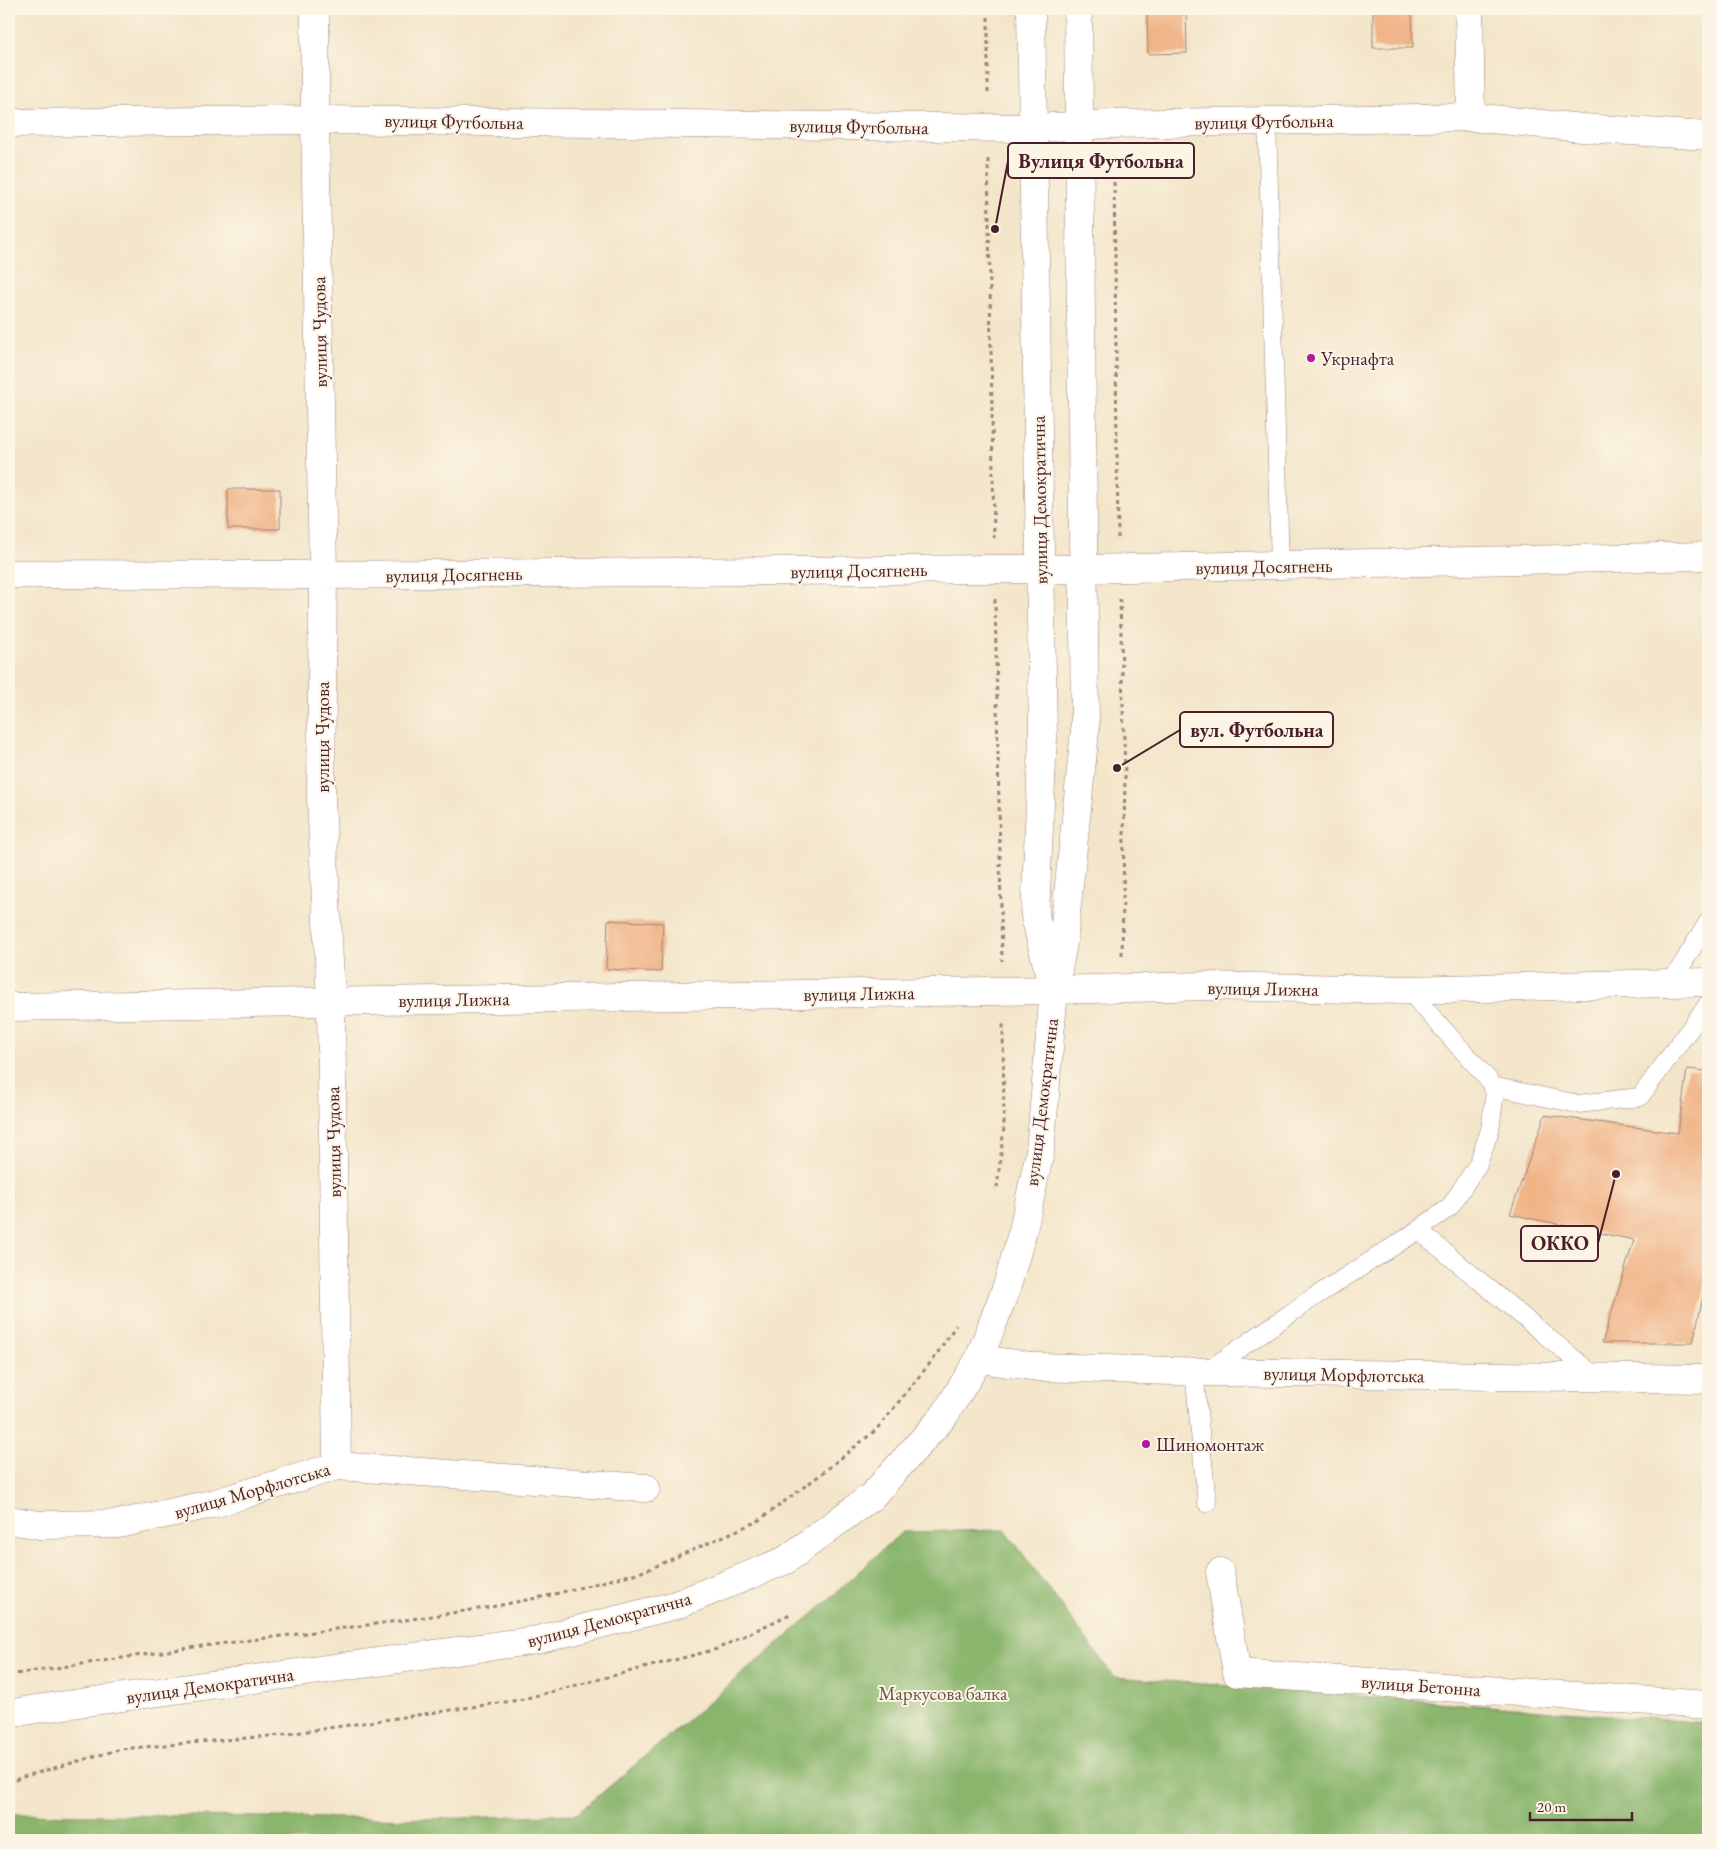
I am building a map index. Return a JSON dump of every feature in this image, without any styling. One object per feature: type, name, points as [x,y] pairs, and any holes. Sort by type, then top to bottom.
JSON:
[{"type":"street","name":"вулиця Чудова","points":[[315,9],[315,120],[323,575],[321,800],[331,1001],[338,1466]]},
{"type":"street","name":"вулиця Демократична","points":[[1031,9],[1043,737],[1035,916],[1054,990]]},
{"type":"street","name":"вулиця Демократична","points":[[9,1714],[537,1640],[676,1605],[786,1560],[872,1496],[944,1416],[979,1359],[1007,1286],[1023,1230],[1040,1152],[1054,990],[1063,943],[1085,731],[1078,9]]},
{"type":"street","points":[[1469,9],[1471,117]]},
{"type":"street","name":"вулиця Футбольна","points":[[9,123],[315,120],[1032,128],[1080,125],[1471,117],[1582,128],[1708,136]]},
{"type":"street","name":"вулиця Досягнень","points":[[9,574],[323,575],[1041,568],[1083,570],[1708,556]]},
{"type":"street","name":"вулиця Лижна","points":[[9,1007],[1206,986],[1408,990],[1708,982]]},
{"type":"street","name":"вулиця Морфлотська","points":[[979,1359],[1038,1367],[1708,1379]]},
{"type":"street","name":"вулиця Морфлотська","points":[[9,1520],[40,1525],[118,1524],[216,1503],[338,1466],[646,1488]]},
{"type":"street","name":"вулиця Бетонна","points":[[1220,1572],[1236,1673],[1708,1705]]},
{"type":"lane","points":[[1267,121],[1280,565]]},
{"type":"lane","points":[[1671,983],[1708,922]]},
{"type":"lane","points":[[1207,1503],[1200,1371],[1418,1230],[1450,1207],[1478,1164],[1490,1130],[1495,1092],[1488,1079],[1408,990]]},
{"type":"lane","points":[[1492,1086],[1578,1104],[1640,1097],[1708,1004]]},
{"type":"lane","points":[[1418,1230],[1596,1377]]},
{"type":"path","points":[[988,9],[988,128],[1004,1127],[997,1191]]},
{"type":"path","points":[[1116,229],[1119,568],[1125,777],[1122,963]]},
{"type":"path","points":[[9,1675],[188,1648],[399,1621],[491,1607],[551,1595],[644,1571],[758,1521],[816,1478],[876,1430],[935,1357],[958,1321]]},
{"type":"path","points":[[9,1785],[19,1778],[121,1749],[281,1735],[519,1700],[717,1649],[790,1614]]},
{"type":"green space","name":"Маркусова балка","points":[[1005,1530],[1114,1677],[1708,1723],[1708,1840],[9,1840],[9,1814],[434,1819],[577,1814],[814,1613],[902,1532]]},
{"type":"building","points":[[1147,9],[1186,9],[1187,53],[1148,54]]},
{"type":"building","points":[[1373,9],[1412,9],[1413,48],[1373,48]]},
{"type":"building","points":[[228,489],[280,489],[280,529],[228,529]]},
{"type":"building","points":[[608,920],[663,923],[661,972],[606,969]]},
{"type":"building","points":[[1687,1069],[1708,1071],[1708,1273],[1693,1343],[1602,1343],[1634,1240],[1510,1214],[1545,1115],[1678,1133]]},
{"type":"place","name":"Вулиця Футбольна","points":[[995,229]]},
{"type":"place","name":"Укрнафта","points":[[1311,358]]},
{"type":"place","name":"вул. Футбольна","points":[[1117,768]]},
{"type":"place","name":"ОККО","points":[[1616,1174]]},
{"type":"place","name":"Шиномонтаж","points":[[1146,1444]]}]
